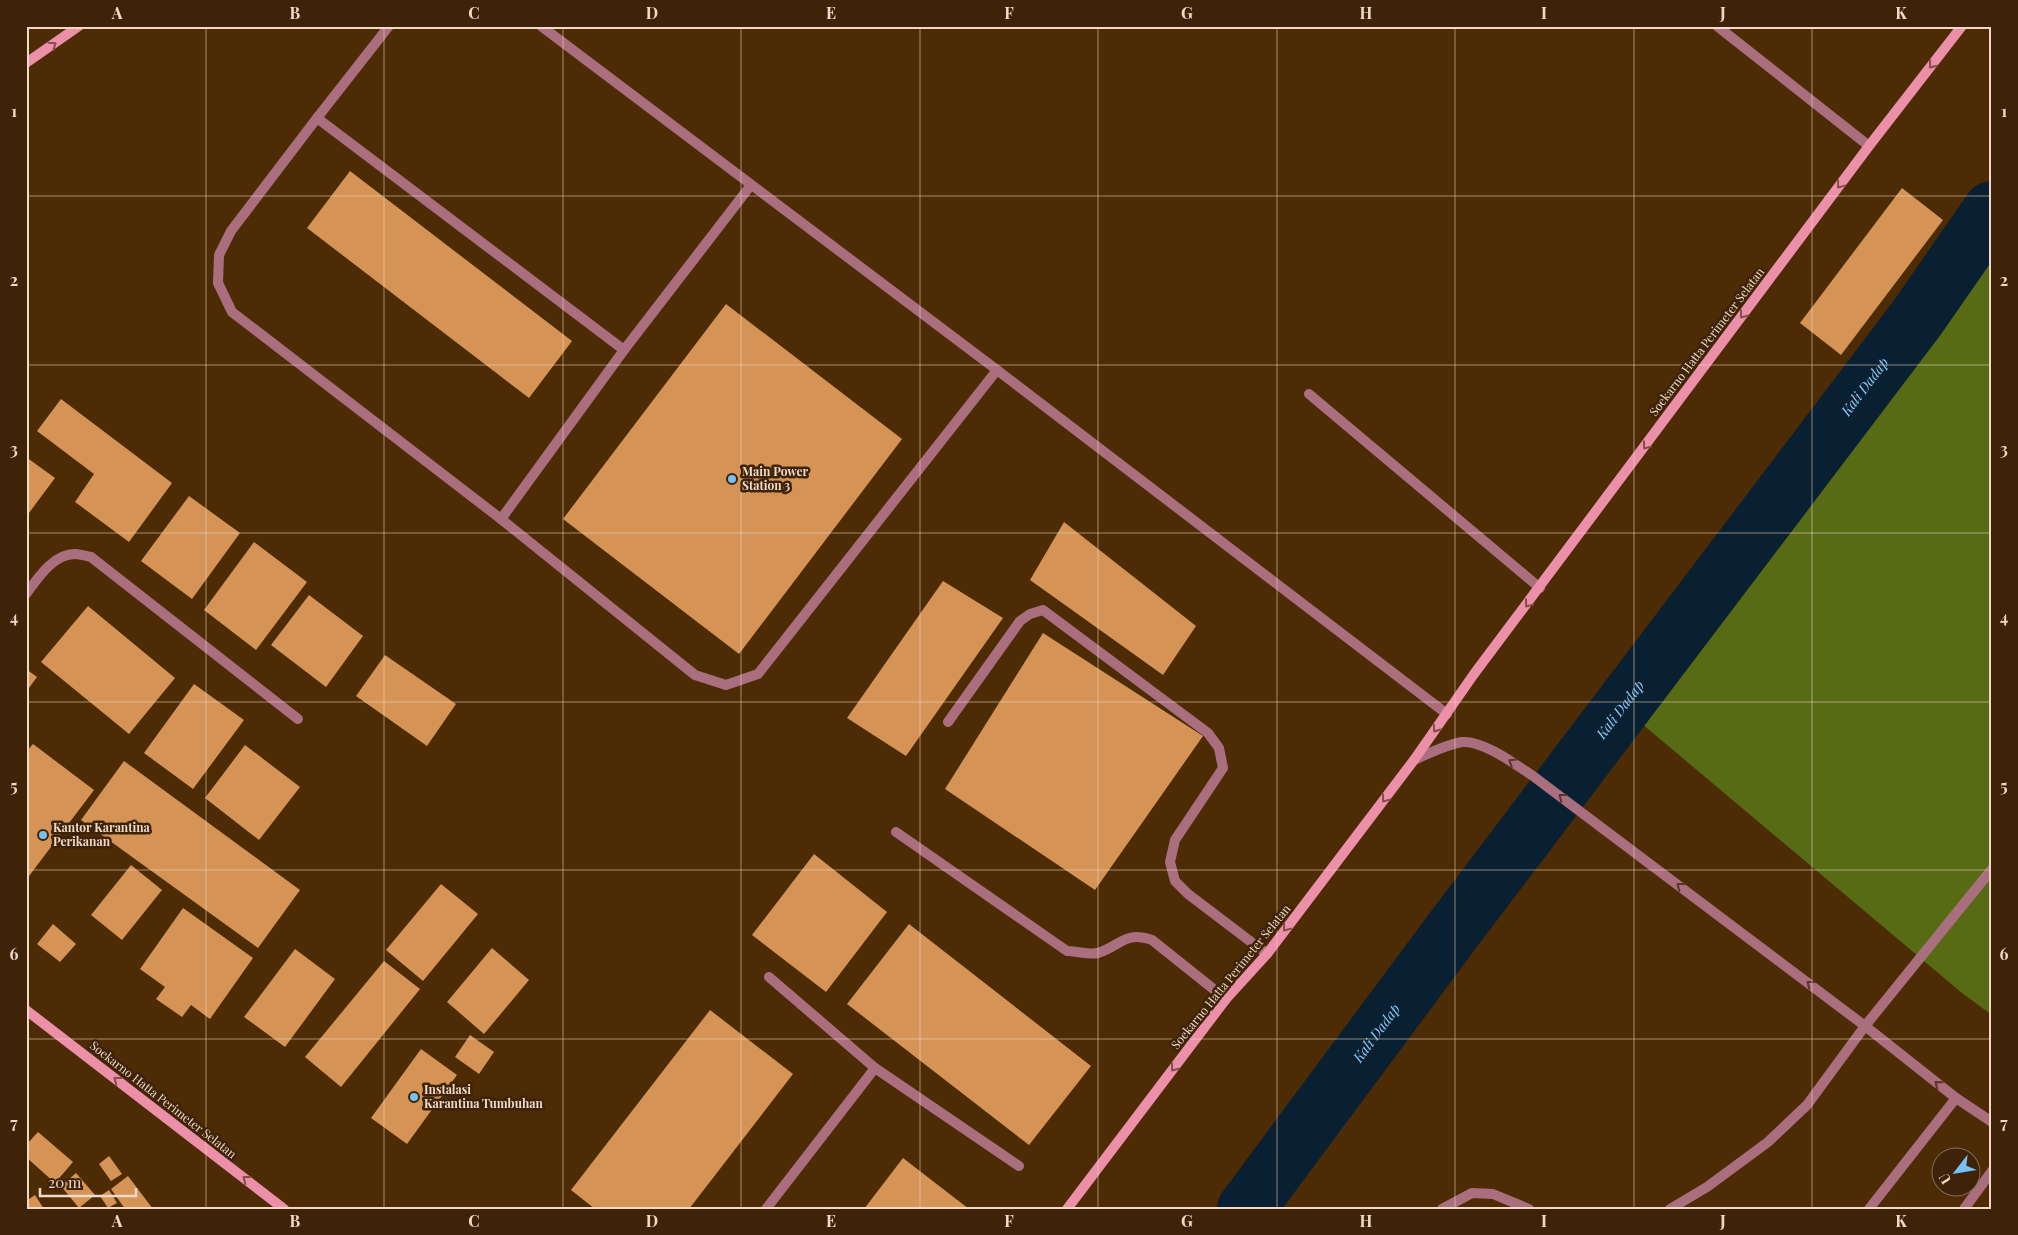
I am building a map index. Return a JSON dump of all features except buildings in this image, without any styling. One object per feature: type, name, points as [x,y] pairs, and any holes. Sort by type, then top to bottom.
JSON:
[{"type":"main road","points":[[26,63],[79,26]]},
{"type":"main road","name":"Soekarno Hatta Perimeter Selatan","points":[[1066,1209],[1226,999],[1267,954],[1414,760],[1474,674],[1869,146],[1962,26]]},
{"type":"main road","name":"Soekarno Hatta Perimeter Selatan","points":[[26,1010],[284,1209]]},
{"type":"street","points":[[389,26],[316,118],[232,232],[219,255],[218,283],[232,312],[501,519],[695,675],[726,685],[758,674],[997,370]]},
{"type":"street","points":[[541,26],[997,370],[1446,714]]},
{"type":"street","points":[[1717,26],[1869,146]]},
{"type":"street","points":[[316,118],[624,350]]},
{"type":"street","points":[[501,519],[624,350],[751,185]]},
{"type":"street","points":[[1308,394],[1540,588]]},
{"type":"street","points":[[26,594],[43,571],[56,560],[74,554],[91,557],[298,719]]},
{"type":"street","points":[[948,722],[1020,622],[1030,614],[1043,610],[1208,733],[1219,748],[1223,768],[1175,840],[1170,862],[1175,881],[1188,894],[1267,954]]},
{"type":"street","points":[[1414,760],[1440,748],[1464,742],[1490,749],[1533,776],[1591,819],[1865,1026],[1956,1098],[1992,1122]]},
{"type":"street","points":[[896,832],[1066,950],[1096,953],[1131,936],[1140,936],[1152,940],[1226,999]]},
{"type":"street","points":[[1670,1209],[1707,1187],[1768,1142],[1807,1105],[1865,1026],[1992,869]]},
{"type":"street","points":[[769,977],[875,1068],[1019,1166]]},
{"type":"street","points":[[766,1209],[875,1068]]},
{"type":"street","points":[[1869,1209],[1956,1098]]},
{"type":"street","points":[[1964,1209],[1992,1171]]},
{"type":"street","points":[[1442,1209],[1472,1194],[1493,1194],[1529,1209]]},
{"type":"green space","points":[[1992,242],[1992,1015],[1962,993],[1635,718]]},
{"type":"waterway","name":"Kali Dadap","points":[[1246,1209],[1454,929],[1917,318],[1992,210]]},
{"type":"place","name":"Main Power Station 3","points":[[732,479]]},
{"type":"place","name":"Kantor Karantina Perikanan","points":[[43,835]]},
{"type":"place","name":"Instalasi Karantina Tumbuhan","points":[[414,1097]]}]
